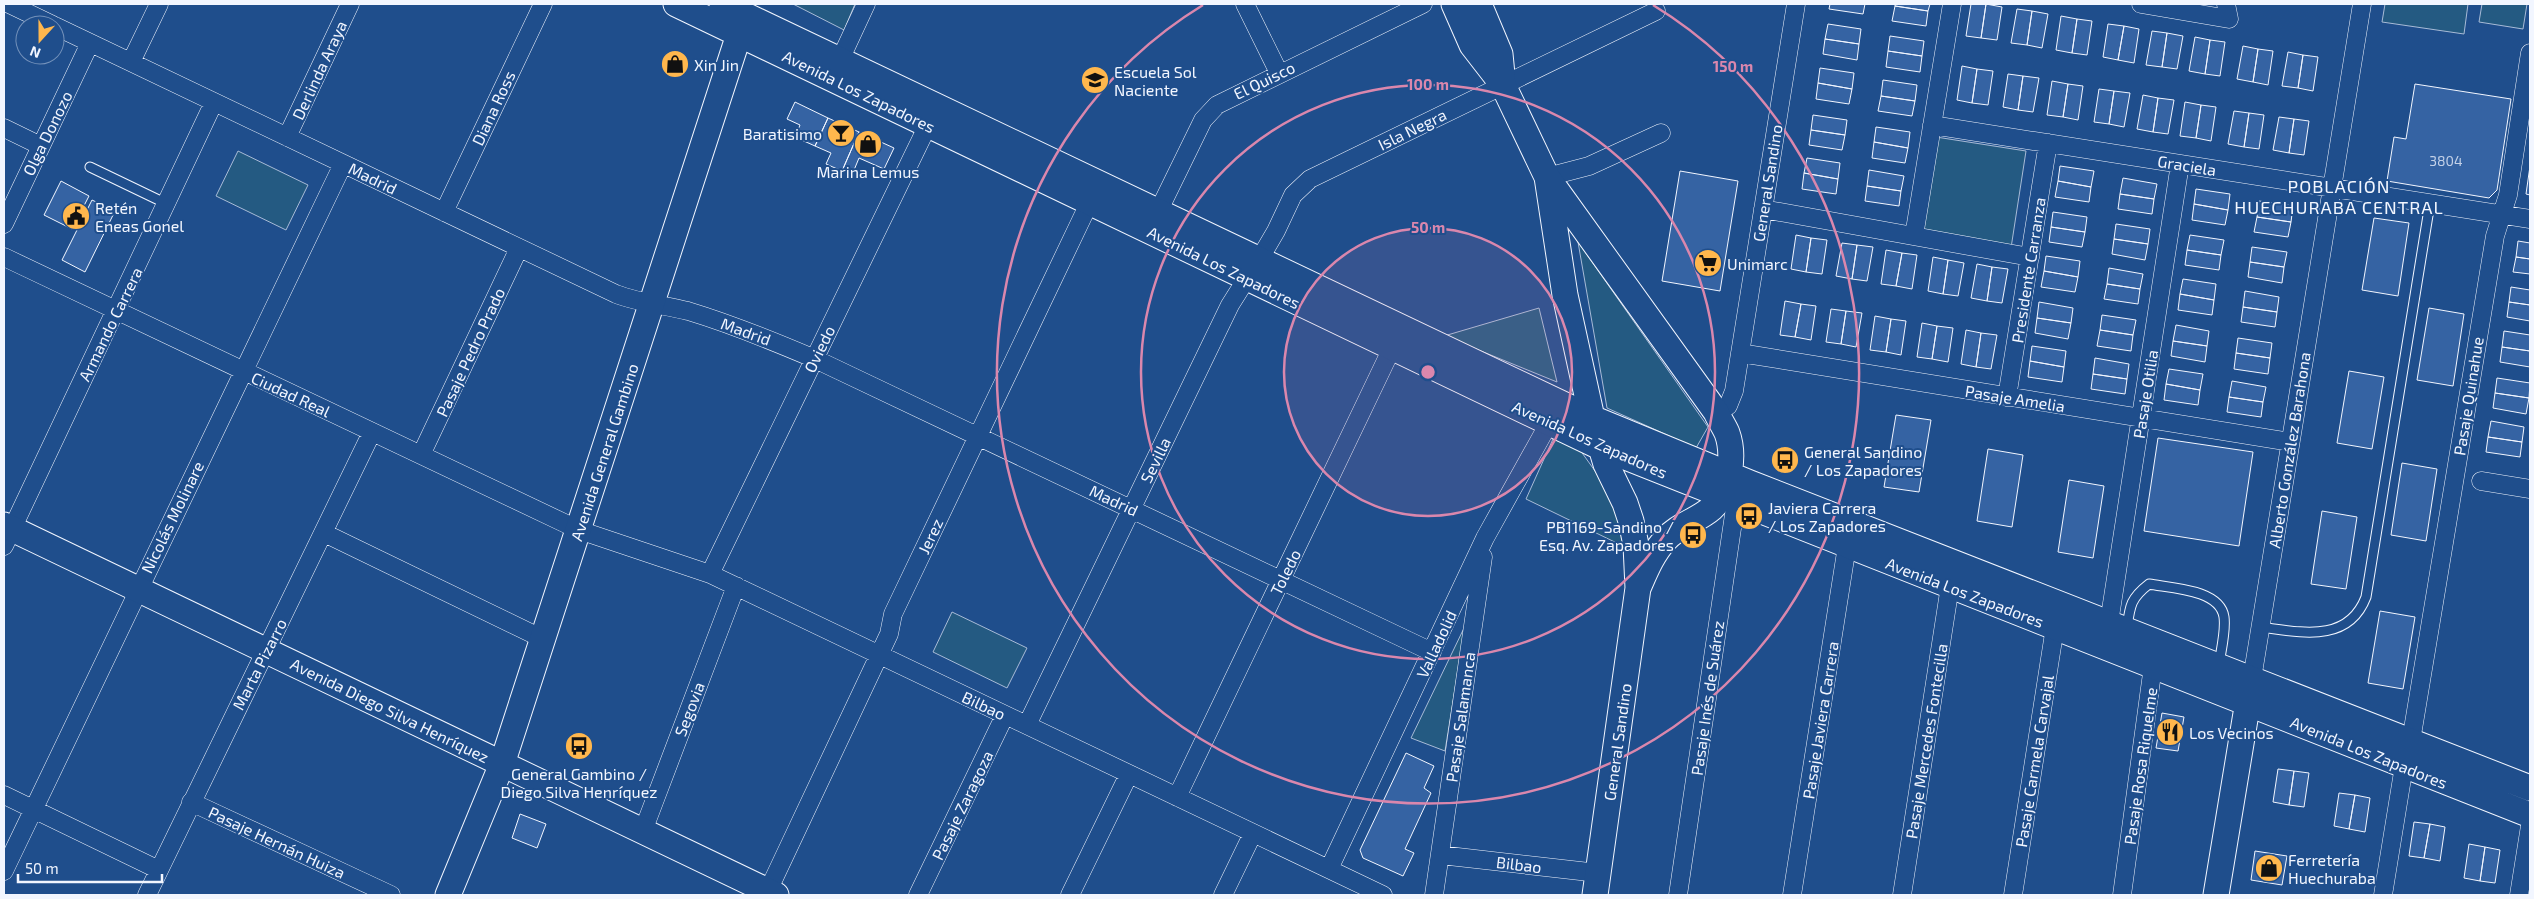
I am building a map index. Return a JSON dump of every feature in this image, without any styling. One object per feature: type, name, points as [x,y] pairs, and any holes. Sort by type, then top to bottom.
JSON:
[{"type":"main road","name":"Avenida Los Zapadores","points":[[676,4],[745,18],[840,60],[1094,193],[1253,269],[1592,418],[1728,490],[1847,546],[2530,815]]},
{"type":"main road","name":"Avenida Los Zapadores","points":[[722,4],[928,125],[1094,193],[1158,212],[1253,269],[1392,348],[1600,447],[2117,627],[2530,788]]},
{"type":"main road","points":[[1454,4],[1472,45],[1503,85],[1547,177],[1721,422],[1731,460],[1728,490]]},
{"type":"main road","points":[[1479,4],[1500,54],[1503,85]]},
{"type":"main road","name":"Avenida General Gambino","points":[[448,895],[502,764],[745,18]]},
{"type":"main road","name":"General Sandino","points":[[1547,177],[1565,295],[1592,418],[1600,447],[1631,522],[1636,546],[1638,588],[1597,884]]},
{"type":"main road","points":[[1557,243],[1587,232]]},
{"type":"main road","name":"General Sandino","points":[[1638,588],[1648,566],[1665,540],[1687,521],[1700,516],[1713,507],[1728,490]]},
{"type":"main road","name":"Avenida Diego Silva Henríquez","points":[[6,534],[137,589],[643,831],[764,892]]},
{"type":"main road","name":"Alberto González Barahona","points":[[2216,895],[2252,679]]},
{"type":"street","name":"Madrid","points":[[9,4],[33,15]]},
{"type":"street","points":[[132,62],[159,4]]},
{"type":"street","name":"Derlinda Araya","points":[[287,137],[350,4]]},
{"type":"street","name":"Diana Ross","points":[[444,212],[543,4]]},
{"type":"street","points":[[840,60],[866,4]]},
{"type":"street","points":[[1246,4],[1279,73]]},
{"type":"street","name":"El Quisco","points":[[1158,212],[1210,112],[1226,99],[1423,4]]},
{"type":"street","name":"General Sandino","points":[[1721,422],[1732,399],[1796,4]]},
{"type":"street","points":[[1914,236],[1952,4]]},
{"type":"street","points":[[2141,4],[2228,11]]},
{"type":"street","name":"Alberto González Barahona","points":[[2252,679],[2362,4]]},
{"type":"street","name":"Isla Negra","points":[[1253,269],[1276,231],[1293,195],[1303,184],[1656,11]]},
{"type":"street","name":"Madrid","points":[[65,30],[616,294],[652,305],[671,307],[727,324],[815,358],[1432,652]]},
{"type":"street","name":"Olga Donozo","points":[[4,224],[90,43]]},
{"type":"street","name":"Pasaje Quinahue","points":[[2411,742],[2495,236],[2508,195],[2530,60]]},
{"type":"street","name":"Armando Carrera","points":[[6,534],[168,204],[214,102]]},
{"type":"street","name":"Oviedo","points":[[710,574],[928,125]]},
{"type":"street","name":"Graciela","points":[[1932,125],[2530,219]]},
{"type":"street","points":[[4,128],[41,146]]},
{"type":"street","points":[[1547,177],[1589,166],[1661,133]]},
{"type":"street","name":"Presidente Carranza","points":[[2007,396],[2048,143]]},
{"type":"street","name":"Nicolás Molinare","points":[[4,871],[137,589],[343,164]]},
{"type":"street","name":"Pasaje Otilia","points":[[2117,627],[2141,418],[2180,164]]},
{"type":"street","name":"Jerez","points":[[764,892],[880,655],[889,634],[893,614],[1094,193]]},
{"type":"street","points":[[1763,209],[2030,257]]},
{"type":"street","name":"Pasaje Pedro Prado","points":[[421,456],[519,248]]},
{"type":"street","name":"Ciudad Real","points":[[4,257],[578,530]]},
{"type":"street","name":"Sevilla","points":[[1027,725],[1230,305],[1253,269]]},
{"type":"street","name":"Toledo","points":[[1177,797],[1392,348]]},
{"type":"street","name":"Pasaje Amelia","points":[[1740,353],[2290,442]]},
{"type":"street","name":"Valladolid","points":[[1329,869],[1485,538],[1549,423]]},
{"type":"street","name":"Marta Pizarro","points":[[147,895],[372,432]]},
{"type":"street","points":[[2480,481],[2530,489]]},
{"type":"street","name":"Pasaje Inés de Suárez","points":[[1678,895],[1728,490]]},
{"type":"street","name":"Bilbao","points":[[578,530],[710,574],[1380,894]]},
{"type":"street","points":[[324,533],[543,639]]},
{"type":"street","name":"Pasaje Salamanca","points":[[1434,895],[1485,538]]},
{"type":"street","name":"Pasaje Javiera Carrera","points":[[1792,895],[1847,546]]},
{"type":"street","name":"Segovia","points":[[643,831],[736,586]]},
{"type":"street","name":"Pasaje Mercedes Fontecilla","points":[[1902,895],[1950,586]]},
{"type":"street","name":"Pasaje Carmela Carvajal","points":[[2013,895],[2055,627]]},
{"type":"street","name":"Pasaje Rosa Riquelme","points":[[2122,895],[2154,666]]},
{"type":"street","name":"Pasaje Zaragoza","points":[[918,895],[1005,715]]},
{"type":"street","points":[[2383,895],[2404,766]]},
{"type":"street","points":[[1070,895],[1129,774]]},
{"type":"street","points":[[4,795],[159,870]]},
{"type":"street","name":"Pasaje Hernán Huiza","points":[[191,802],[391,895]]},
{"type":"street","points":[[2519,895],[2530,826]]},
{"type":"street","points":[[1223,895],[1253,833]]},
{"type":"street","name":"Bilbao","points":[[1440,855],[1597,884]]},
{"type":"lane","points":[[90,167],[168,204]]},
{"type":"lane","points":[[2260,626],[2298,632],[2322,632],[2350,621],[2360,610],[2366,597],[2430,203]]},
{"type":"lane","points":[[2117,627],[2129,608],[2134,595],[2149,584],[2204,594],[2218,604],[2224,616],[2219,666]]},
{"type":"shaded area","points":[[793,4],[855,4],[844,30]]},
{"type":"shaded area","points":[[2385,4],[2468,4],[2464,34],[2382,22]]},
{"type":"shaded area","points":[[2482,4],[2527,4],[2523,29],[2479,22]]},
{"type":"shaded area","points":[[1936,137],[2026,151],[2011,248],[1921,234]]},
{"type":"shaded area","points":[[238,151],[308,185],[286,230],[216,196]]},
{"type":"shaded area","points":[[1578,242],[1708,427],[1696,448],[1607,408]]},
{"type":"shaded area","points":[[1539,308],[1557,382],[1444,336]]},
{"type":"shaded area","points":[[1553,439],[1580,450],[1623,510],[1623,546],[1526,499]]},
{"type":"shaded area","points":[[952,612],[1027,648],[1007,688],[933,652]]},
{"type":"shaded area","points":[[1465,626],[1445,751],[1411,738]]},
{"type":"building","points":[[1830,4],[1865,4],[1863,14],[1829,9]]},
{"type":"building","points":[[1895,4],[1930,4],[1928,11],[1895,6]]},
{"type":"building","points":[[1971,4],[1986,4],[1981,38],[1966,36]]},
{"type":"building","points":[[1986,4],[2002,7],[1997,40],[1981,38]]},
{"type":"building","points":[[1895,6],[1928,11],[1926,26],[1892,21]]},
{"type":"building","points":[[2017,9],[2032,11],[2027,45],[2011,43]]},
{"type":"building","points":[[2032,11],[2048,14],[2042,48],[2027,45]]},
{"type":"building","points":[[2061,16],[2077,19],[2072,53],[2056,50]]},
{"type":"building","points":[[2077,19],[2092,21],[2087,55],[2072,53]]},
{"type":"building","points":[[1828,24],[1861,29],[1859,44],[1825,39]]},
{"type":"building","points":[[2108,24],[2124,26],[2118,60],[2103,57]]},
{"type":"building","points":[[2124,26],[2139,29],[2134,63],[2118,60]]},
{"type":"building","points":[[2152,31],[2167,33],[2162,67],[2146,65]]},
{"type":"building","points":[[2167,33],[2183,36],[2177,69],[2162,67]]},
{"type":"building","points":[[1890,36],[1924,41],[1922,56],[1888,51]]},
{"type":"building","points":[[2195,37],[2210,40],[2205,74],[2189,71]]},
{"type":"building","points":[[1825,39],[1859,44],[1857,60],[1823,54]]},
{"type":"building","points":[[2210,40],[2225,42],[2220,76],[2205,74]]},
{"type":"building","points":[[2243,46],[2258,49],[2253,82],[2237,79]]},
{"type":"building","points":[[2258,49],[2273,51],[2268,85],[2253,82]]},
{"type":"building","points":[[1888,51],[1922,56],[1920,72],[1886,67]]},
{"type":"building","name":"Xin Jin","points":[[671,52],[687,59],[680,75],[664,68]]},
{"type":"building","points":[[2288,52],[2303,55],[2298,88],[2282,86]]},
{"type":"building","points":[[2303,55],[2318,57],[2313,91],[2298,88]]},
{"type":"building","points":[[1962,66],[1977,69],[1972,103],[1957,100]]},
{"type":"building","points":[[1820,68],[1854,73],[1852,89],[1818,83]]},
{"type":"building","points":[[1977,69],[1993,71],[1988,105],[1972,103]]},
{"type":"building","points":[[2008,74],[2023,76],[2018,110],[2003,107]]},
{"type":"building","points":[[2023,76],[2039,78],[2033,112],[2018,110]]},
{"type":"building","points":[[1883,80],[1917,85],[1915,101],[1881,96]]},
{"type":"building","points":[[2052,81],[2068,84],[2063,117],[2047,115]]},
{"type":"building","points":[[1818,83],[1852,89],[1849,104],[1816,99]]},
{"type":"building","points":[[2068,84],[2083,86],[2078,120],[2063,117]]},
{"type":"building","points":[[2415,84],[2511,99],[2497,190],[2489,198],[2387,181],[2394,137],[2406,139]]},
{"type":"building","points":[[2099,89],[2114,91],[2109,124],[2094,122]]},
{"type":"building","points":[[2114,91],[2130,93],[2124,127],[2109,124]]},
{"type":"building","points":[[2143,95],[2158,98],[2153,132],[2137,129]]},
{"type":"building","points":[[1881,96],[1915,101],[1912,116],[1878,111]]},
{"type":"building","points":[[2158,98],[2174,100],[2168,134],[2153,132]]},
{"type":"building","points":[[795,102],[828,118],[815,146],[795,137],[800,125],[787,119]]},
{"type":"building","points":[[2185,102],[2201,105],[2196,138],[2180,136]]},
{"type":"building","points":[[2201,105],[2216,107],[2211,141],[2196,138]]},
{"type":"building","points":[[2234,111],[2249,113],[2244,147],[2228,144]]},
{"type":"building","points":[[2249,113],[2264,115],[2259,149],[2244,147]]},
{"type":"building","points":[[1813,115],[1847,120],[1845,135],[1811,130]]},
{"type":"building","points":[[2279,117],[2294,119],[2289,153],[2273,150]]},
{"type":"building","points":[[828,118],[859,132],[842,171],[826,164],[831,153],[815,146]]},
{"type":"building","points":[[2294,119],[2309,121],[2304,155],[2289,153]]},
{"type":"building","points":[[1876,127],[1910,132],[1908,148],[1874,142]]},
{"type":"building","points":[[1811,130],[1845,135],[1842,150],[1809,145]]},
{"type":"building","points":[[859,132],[894,148],[884,169],[859,158],[852,175],[842,171]]},
{"type":"building","points":[[1874,142],[1908,148],[1905,163],[1872,158]]},
{"type":"building","points":[[1807,158],[1840,163],[1838,179],[1804,173]]},
{"type":"building","points":[[2060,166],[2094,171],[2091,187],[2058,181]]},
{"type":"building","points":[[2530,166],[2530,195],[2526,194]]},
{"type":"building","points":[[1869,170],[1904,176],[1901,191],[1867,186]]},
{"type":"building","points":[[1680,171],[1738,181],[1720,291],[1662,281]]},
{"type":"building","points":[[1804,173],[1838,179],[1836,194],[1802,189]]},
{"type":"building","points":[[2123,178],[2157,184],[2154,199],[2120,194]]},
{"type":"building","points":[[61,181],[89,196],[72,229],[44,215]]},
{"type":"building","points":[[2058,181],[2091,187],[2089,202],[2055,197]]},
{"type":"building","points":[[1867,186],[1901,191],[1899,206],[1865,201]]},
{"type":"building","points":[[2196,189],[2230,194],[2228,210],[2194,204]]},
{"type":"building","points":[[2120,194],[2154,199],[2152,214],[2118,209]]},
{"type":"building","points":[[92,200],[115,211],[85,272],[62,260]]},
{"type":"building","points":[[2259,201],[2293,206],[2291,222],[2257,217]]},
{"type":"building","points":[[2194,204],[2228,210],[2225,225],[2192,220]]},
{"type":"building","points":[[2053,212],[2087,217],[2085,232],[2051,227]]},
{"type":"building","points":[[2257,217],[2291,222],[2288,237],[2254,232]]},
{"type":"building","points":[[2374,218],[2409,223],[2398,296],[2362,290]]},
{"type":"building","points":[[2116,224],[2150,229],[2148,244],[2114,239]]},
{"type":"building","points":[[2051,227],[2085,232],[2082,247],[2049,242]]},
{"type":"building","points":[[1796,235],[1811,238],[1806,272],[1791,269]]},
{"type":"building","points":[[2190,235],[2224,240],[2221,255],[2187,250]]},
{"type":"building","points":[[1811,238],[1827,240],[1822,274],[1806,272]]},
{"type":"building","points":[[2114,239],[2148,244],[2145,260],[2112,254]]},
{"type":"building","points":[[2518,241],[2530,243],[2530,259],[2516,257]]},
{"type":"building","points":[[1842,243],[1857,245],[1852,279],[1836,276]]},
{"type":"building","points":[[1857,245],[1873,247],[1867,281],[1852,279]]},
{"type":"building","points":[[2252,247],[2287,252],[2284,267],[2250,262]]},
{"type":"building","points":[[1886,250],[1902,253],[1896,286],[1881,284]]},
{"type":"building","points":[[2187,250],[2221,255],[2219,270],[2185,265]]},
{"type":"building","points":[[1902,253],[1917,255],[1912,289],[1896,286]]},
{"type":"building","points":[[2046,256],[2080,261],[2078,277],[2044,271]]},
{"type":"building","points":[[1933,257],[1948,260],[1943,294],[1928,291]]},
{"type":"building","points":[[2516,257],[2530,259],[2530,274],[2513,272]]},
{"type":"building","points":[[1948,260],[1964,263],[1958,296],[1943,294]]},
{"type":"building","points":[[2250,262],[2284,267],[2282,283],[2248,277]]},
{"type":"building","points":[[1977,264],[1992,267],[1987,301],[1971,298]]},
{"type":"building","points":[[1992,267],[2008,269],[2002,303],[1987,301]]},
{"type":"building","points":[[2109,268],[2143,274],[2140,289],[2107,284]]},
{"type":"building","points":[[2044,271],[2078,277],[2075,292],[2041,287]]},
{"type":"building","points":[[2183,279],[2216,284],[2214,300],[2180,294]]},
{"type":"building","points":[[2107,284],[2140,289],[2138,304],[2104,299]]},
{"type":"building","points":[[2511,287],[2530,290],[2530,305],[2509,302]]},
{"type":"building","points":[[2245,291],[2279,297],[2277,312],[2243,307]]},
{"type":"building","points":[[2180,294],[2214,300],[2212,315],[2178,310]]},
{"type":"building","points":[[1785,301],[1801,304],[1795,337],[1780,335]]},
{"type":"building","points":[[2039,302],[2073,308],[2071,323],[2037,318]]},
{"type":"building","points":[[2509,302],[2530,305],[2530,321],[2507,317]]},
{"type":"building","points":[[1801,304],[1816,306],[1811,340],[1795,337]]},
{"type":"building","points":[[2243,307],[2277,312],[2275,327],[2241,322]]},
{"type":"building","points":[[2429,308],[2464,314],[2453,386],[2417,380]]},
{"type":"building","points":[[1831,309],[1846,311],[1841,344],[1826,342]]},
{"type":"building","points":[[1846,311],[1862,313],[1856,347],[1841,344]]},
{"type":"building","points":[[2102,315],[2136,320],[2133,335],[2100,330]]},
{"type":"building","points":[[1875,316],[1891,319],[1886,352],[1870,350]]},
{"type":"building","points":[[2037,318],[2071,323],[2068,339],[2035,333]]},
{"type":"building","points":[[1891,319],[1906,321],[1901,355],[1886,352]]},
{"type":"building","points":[[1922,323],[1937,326],[1932,359],[1917,357]]},
{"type":"building","points":[[2176,325],[2209,331],[2207,346],[2173,341]]},
{"type":"building","points":[[1937,326],[1953,328],[1948,362],[1932,359]]},
{"type":"building","points":[[1966,330],[1981,333],[1976,367],[1961,364]]},
{"type":"building","points":[[2100,330],[2133,335],[2131,351],[2097,346]]},
{"type":"building","points":[[2504,331],[2530,335],[2530,351],[2502,347]]},
{"type":"building","points":[[1981,333],[1997,335],[1991,369],[1976,367]]},
{"type":"building","points":[[2238,338],[2272,343],[2270,358],[2236,353]]},
{"type":"building","points":[[2173,341],[2207,346],[2205,362],[2171,356]]},
{"type":"building","points":[[2032,346],[2066,351],[2064,367],[2030,361]]},
{"type":"building","points":[[2502,347],[2530,351],[2530,367],[2500,362]]},
{"type":"building","points":[[2236,353],[2270,358],[2268,374],[2234,369]]},
{"type":"building","points":[[2095,358],[2129,364],[2127,379],[2093,374]]},
{"type":"building","points":[[2030,361],[2064,367],[2062,382],[2028,377]]},
{"type":"building","points":[[2169,369],[2203,374],[2200,390],[2166,384]]},
{"type":"building","points":[[2349,371],[2384,377],[2372,449],[2337,443]]},
{"type":"building","points":[[2093,374],[2127,379],[2125,394],[2091,389]]},
{"type":"building","points":[[2497,378],[2530,383],[2529,398],[2495,393]]},
{"type":"building","points":[[2232,381],[2266,387],[2263,402],[2229,397]]},
{"type":"building","points":[[2166,384],[2200,390],[2198,405],[2164,400]]},
{"type":"building","points":[[2495,393],[2529,398],[2526,414],[2493,408]]},
{"type":"building","points":[[2229,397],[2263,402],[2261,417],[2227,412]]},
{"type":"building","points":[[1896,415],[1931,420],[1919,492],[1884,487]]},
{"type":"building","points":[[2491,421],[2524,427],[2522,442],[2488,437]]},
{"type":"building","points":[[2488,437],[2522,442],[2520,457],[2486,452]]},
{"type":"building","points":[[2158,438],[2253,452],[2239,546],[2144,531]]},
{"type":"building","points":[[1988,449],[2023,455],[2012,527],[1977,521]]},
{"type":"building","points":[[2402,463],[2437,469],[2426,541],[2391,535]]},
{"type":"building","points":[[2069,480],[2104,486],[2093,558],[2058,552]]},
{"type":"building","points":[[2322,511],[2357,517],[2346,589],[2311,584]]},
{"type":"building","points":[[2380,611],[2415,617],[2403,689],[2368,683]]},
{"type":"building","name":"Los Vecinos","points":[[2162,713],[2184,717],[2178,751],[2156,748]]},
{"type":"building","points":[[1406,753],[1434,766],[1424,788],[1431,793],[1405,849],[1414,853],[1403,876],[1363,858],[1360,850]]},
{"type":"building","points":[[2278,769],[2294,771],[2289,805],[2273,802]]},
{"type":"building","points":[[2294,771],[2309,773],[2304,807],[2289,805]]},
{"type":"building","points":[[2339,793],[2355,795],[2349,829],[2334,826]]},
{"type":"building","points":[[2355,795],[2370,798],[2365,832],[2349,829]]},
{"type":"building","points":[[520,814],[546,824],[537,848],[512,838]]},
{"type":"building","points":[[2414,822],[2430,824],[2424,858],[2409,856]]},
{"type":"building","points":[[2430,824],[2445,827],[2440,861],[2424,858]]},
{"type":"building","points":[[2469,844],[2485,847],[2480,881],[2464,878]]},
{"type":"building","points":[[2485,847],[2500,850],[2495,883],[2480,881]]},
{"type":"building","name":"Ferretería Huechuraba","points":[[2255,851],[2287,856],[2282,885],[2251,880]]},
{"type":"place","name":"Xin Jin","points":[[675,64]]},
{"type":"place","name":"Escuela Sol Naciente","points":[[1095,80]]},
{"type":"place","name":"Baratisimo","points":[[841,133]]},
{"type":"place","name":"Marina Lemus","points":[[868,144]]},
{"type":"place","name":"Retén Eneas Gonel","points":[[76,216]]},
{"type":"place","name":"Unimarc","points":[[1708,263]]},
{"type":"place","name":"General Sandino / Los Zapadores","points":[[1785,460]]},
{"type":"place","name":"Javiera Carrera / Los Zapadores","points":[[1749,516]]},
{"type":"place","name":"PB1169-Sandino / Esq. Av. Zapadores","points":[[1693,535]]},
{"type":"place","name":"Los Vecinos","points":[[2170,732]]},
{"type":"place","name":"General Gambino / Diego Silva Henríquez","points":[[579,746]]},
{"type":"place","name":"Ferretería Huechuraba","points":[[2269,868]]},
{"type":"district","name":"POBLACIÓN HUECHURABA CENTRAL","points":[[2339,196]]}]
